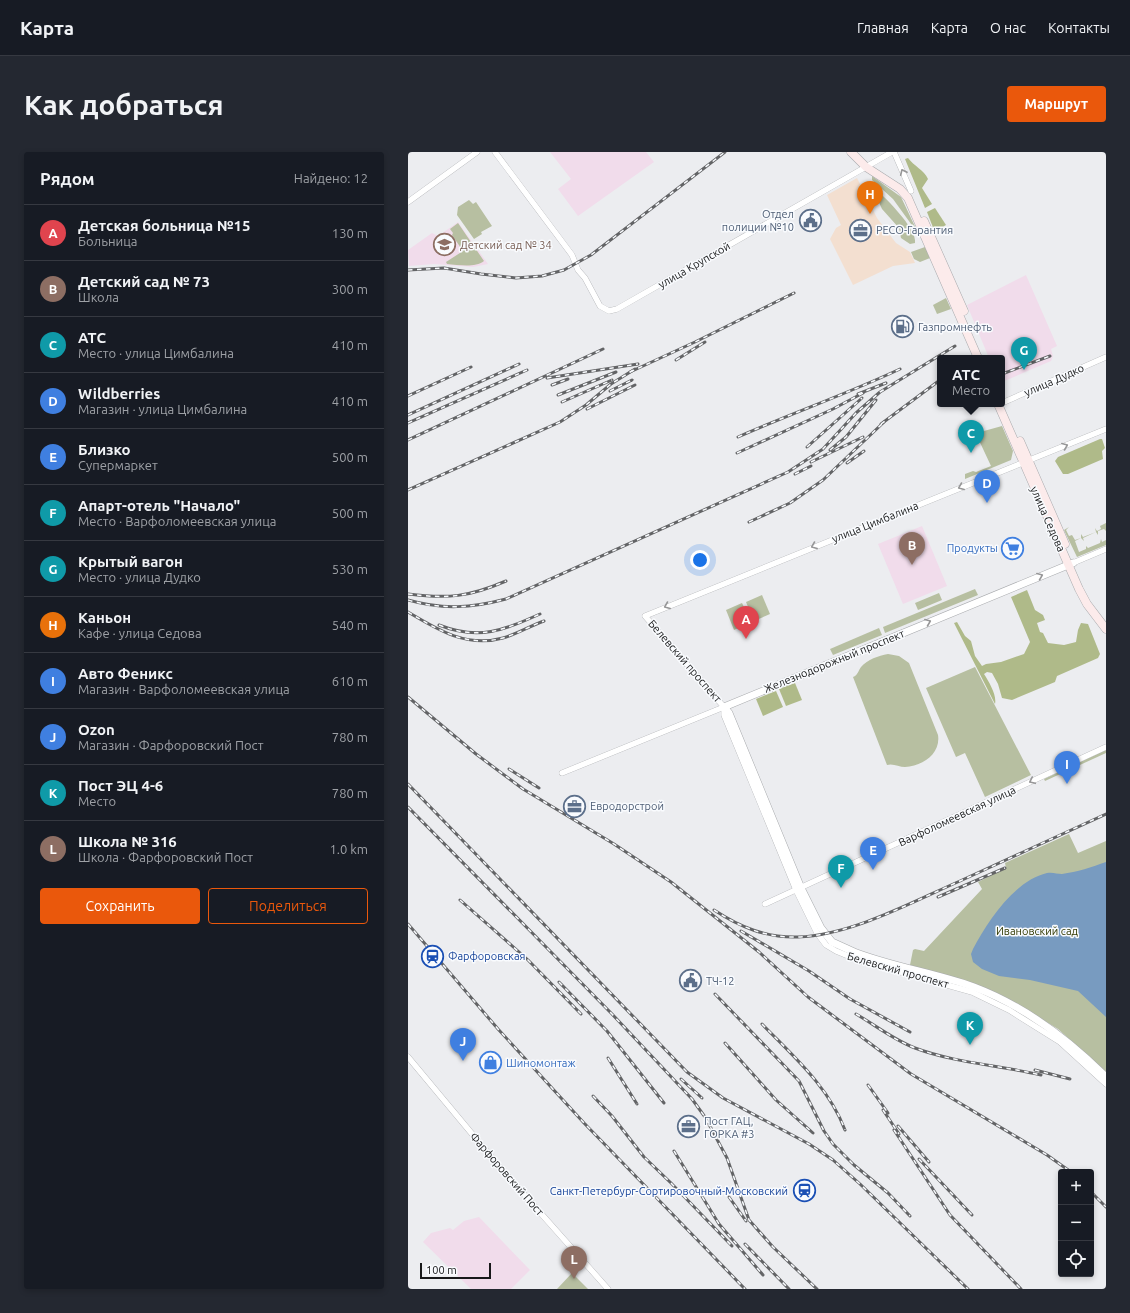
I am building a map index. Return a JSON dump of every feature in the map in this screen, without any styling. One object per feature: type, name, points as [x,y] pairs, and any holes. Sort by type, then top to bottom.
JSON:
[{"type":"main road","points":[[851,152],[896,186],[908,198],[977,355]]},
{"type":"main road","points":[[858,152],[869,165],[911,192],[983,355]]},
{"type":"main road","name":"улица Седова","points":[[1003,407],[1087,604],[1106,629]]},
{"type":"main road","name":"улица Седова","points":[[1070,564],[1091,601],[1106,621]]},
{"type":"street","points":[[408,202],[477,152]]},
{"type":"street","name":"улица Крупской","points":[[495,152],[572,255],[578,270],[585,278],[600,306],[609,311],[618,309],[893,152]]},
{"type":"street","points":[[893,152],[911,192]]},
{"type":"street","name":"улица Дудко","points":[[1005,401],[1106,357]]},
{"type":"street","name":"улица Цимбалина","points":[[645,616],[1106,429]]},
{"type":"street","name":"Железнодорожный проспект","points":[[562,773],[1106,549]]},
{"type":"street","name":"Белевский проспект","points":[[645,616],[729,713],[799,889],[818,934],[826,945],[858,960],[950,985],[992,1001],[1047,1032],[1084,1062],[1106,1084]]},
{"type":"street","name":"Варфоломеевская улица","points":[[765,904],[1106,748]]},
{"type":"street","name":"Белевский проспект","points":[[799,889],[824,933],[839,946],[872,959],[967,985],[1012,1005],[1060,1035],[1106,1077]]},
{"type":"street","name":"Фарфоровский Пост","points":[[408,1057],[499,1165],[608,1289]]},
{"type":"shaded area","points":[[550,152],[646,152],[654,162],[578,216],[558,189],[571,179]]},
{"type":"shaded area","points":[[857,178],[877,218],[896,243],[910,252],[915,263],[893,266],[853,285],[830,239],[836,228],[841,225],[827,195]]},
{"type":"shaded area","name":"Детский сад № 34","points":[[458,222],[488,264],[473,267],[434,264],[409,266],[408,250],[432,233],[438,236]]},
{"type":"shaded area","points":[[1026,275],[1057,346],[1051,349],[1053,356],[1051,361],[1005,381],[1005,355],[988,355],[967,305]]},
{"type":"shaded area","points":[[922,526],[947,586],[903,604],[878,544]]},
{"type":"shaded area","points":[[479,1217],[530,1270],[511,1289],[471,1289],[423,1242],[431,1233],[450,1228],[453,1230],[464,1221]]},
{"type":"green space","points":[[908,158],[924,173],[928,179],[922,188],[932,204],[925,208],[905,159]]},
{"type":"green space","points":[[872,176],[901,197],[919,235],[893,199],[872,180]]},
{"type":"green space","points":[[871,185],[891,204],[905,221],[911,229],[915,243],[910,244],[901,238],[899,228],[882,209]]},
{"type":"green space","points":[[469,200],[473,204],[476,202],[492,226],[481,232],[482,234],[474,239],[457,215],[458,207]]},
{"type":"green space","points":[[935,208],[946,225],[937,230],[934,230],[927,212]]},
{"type":"green space","points":[[458,223],[484,261],[476,265],[447,264],[446,262],[463,251],[452,235],[453,233],[450,229]]},
{"type":"green space","points":[[925,247],[930,258],[920,262],[914,259],[911,252]]},
{"type":"green space","points":[[946,298],[951,309],[937,314],[933,305]]},
{"type":"green space","points":[[1002,426],[1013,451],[1011,460],[965,479],[965,474],[973,471],[976,472],[991,466],[977,436],[974,437],[973,434]]},
{"type":"green space","points":[[1102,439],[1105,448],[1102,451],[1103,459],[1068,474],[1063,474],[1055,461],[1058,457]]},
{"type":"green space","points":[[1106,523],[1106,531],[1104,529],[1098,531],[1098,535],[1095,528],[1097,531],[1101,529],[1100,526]]},
{"type":"green space","points":[[1069,527],[1066,530],[1069,536],[1072,535],[1075,540],[1081,538],[1075,541],[1079,552],[1086,549],[1086,546],[1088,548],[1100,543],[1101,539],[1102,542],[1106,540],[1106,545],[1077,557],[1064,530]]},
{"type":"green space","points":[[1096,532],[1083,538],[1084,541],[1081,538],[1081,534],[1083,537]]},
{"type":"green space","points":[[975,589],[978,595],[885,633],[883,627]]},
{"type":"green space","points":[[1027,590],[1035,610],[1043,615],[1045,620],[1037,623],[1040,632],[1043,633],[1048,643],[1064,645],[1076,642],[1081,623],[1088,624],[1100,654],[1098,658],[1057,676],[1055,682],[1012,700],[1002,698],[998,684],[992,673],[987,672],[984,674],[994,693],[995,704],[954,623],[957,622],[965,636],[971,641],[975,656],[982,666],[1001,662],[1024,654],[1030,642],[1011,597]]},
{"type":"green space","points":[[939,593],[942,600],[918,610],[915,603]]},
{"type":"green space","points":[[762,595],[770,614],[754,621],[746,602]]},
{"type":"green space","points":[[742,603],[751,622],[734,630],[726,610]]},
{"type":"green space","points":[[879,628],[882,635],[833,655],[830,649]]},
{"type":"green space","points":[[888,654],[899,656],[909,663],[938,735],[936,748],[929,758],[911,766],[905,767],[892,764],[887,765],[853,677],[861,667],[870,660]]},
{"type":"green space","points":[[975,667],[1031,775],[985,797],[965,753],[956,757],[926,688]]},
{"type":"green space","points":[[795,683],[802,700],[786,706],[779,689]]},
{"type":"green space","points":[[776,691],[783,707],[763,716],[756,699]]},
{"type":"green space","points":[[1106,750],[1106,753],[1045,781],[1044,779]]},
{"type":"green space","name":"Ивановский сад","points":[[1069,834],[1078,853],[1106,841],[1106,1072],[1058,1029],[1010,1000],[910,965],[913,950],[924,951],[982,889],[978,882],[1006,868],[1005,863]]},
{"type":"green space","points":[[572,1273],[588,1289],[557,1289]]},
{"type":"water","points":[[1106,862],[1106,1017],[1078,991],[1030,980],[999,976],[982,969],[973,962],[971,954],[986,926],[1003,904],[1024,884],[1035,877],[1047,873],[1068,873]]},
{"type":"railway","points":[[408,270],[444,268],[516,278],[542,276],[564,270],[591,255],[725,152]]},
{"type":"railway","points":[[630,372],[794,293]]},
{"type":"railway","points":[[676,360],[705,342]]},
{"type":"railway","points":[[940,355],[955,346]]},
{"type":"railway","points":[[408,440],[603,349]]},
{"type":"railway","points":[[1005,373],[1050,356]]},
{"type":"railway","points":[[408,600],[433,605],[457,607],[506,599],[788,472],[823,449],[856,413],[880,392],[937,357]]},
{"type":"railway","points":[[408,415],[519,364]]},
{"type":"railway","points":[[547,378],[638,364]]},
{"type":"railway","points":[[408,396],[471,367]]},
{"type":"railway","points":[[408,490],[560,422],[586,405],[611,384],[635,369]]},
{"type":"railway","points":[[738,437],[900,369]]},
{"type":"railway","points":[[408,423],[527,370]]},
{"type":"railway","points":[[558,395],[616,372]]},
{"type":"railway","points":[[552,385],[568,379]]},
{"type":"railway","points":[[562,402],[612,380]]},
{"type":"railway","points":[[610,391],[632,380]]},
{"type":"railway","points":[[881,424],[937,382]]},
{"type":"railway","points":[[858,394],[886,383]]},
{"type":"railway","points":[[587,409],[635,385]]},
{"type":"railway","points":[[737,453],[833,409],[863,393]]},
{"type":"railway","points":[[807,447],[862,398]]},
{"type":"railway","points":[[830,450],[846,437],[876,400]]},
{"type":"railway","points":[[749,522],[790,503],[823,480],[884,422]]},
{"type":"railway","points":[[811,462],[863,437]]},
{"type":"railway","points":[[847,463],[864,451]]},
{"type":"railway","points":[[795,474],[811,466]]},
{"type":"railway","points":[[408,594],[422,596],[458,595],[481,590],[506,581]]},
{"type":"railway","points":[[408,612],[453,636],[477,641],[503,638],[544,621]]},
{"type":"railway","points":[[439,625],[453,630],[467,632],[491,632],[515,625],[540,614]]},
{"type":"railway","points":[[408,697],[476,754],[523,789],[614,844],[671,882],[759,952],[808,997],[911,1074],[1047,1155],[1067,1169]]},
{"type":"railway","points":[[509,769],[539,788]]},
{"type":"railway","points":[[408,784],[687,1072],[723,1098],[809,1144],[833,1160],[860,1184],[968,1289]]},
{"type":"railway","points":[[408,807],[612,1014],[692,1099],[705,1117],[727,1158],[749,1220],[773,1247],[817,1289]]},
{"type":"railway","points":[[714,910],[734,922],[775,936],[798,937],[818,935],[839,930],[860,924],[902,907],[1106,814]]},
{"type":"railway","points":[[938,897],[1005,868]]},
{"type":"railway","points":[[460,900],[528,960],[581,1014]]},
{"type":"railway","points":[[408,924],[498,1029],[584,1123],[745,1289]]},
{"type":"railway","points":[[741,931],[809,971],[850,999],[910,1032]]},
{"type":"railway","points":[[559,982],[607,1031],[664,1103]]},
{"type":"railway","points":[[715,994],[799,1081],[824,1131],[833,1144],[854,1165],[888,1193],[910,1216]]},
{"type":"railway","points":[[856,1014],[900,1041],[930,1053],[1041,1075]]},
{"type":"railway","points":[[762,1024],[798,1060],[820,1086],[838,1114],[845,1130]]},
{"type":"railway","points":[[725,1043],[776,1100],[813,1133]]},
{"type":"railway","points":[[608,1058],[637,1104]]},
{"type":"railway","points":[[1035,1070],[1070,1079]]},
{"type":"railway","points":[[681,1079],[702,1098]]},
{"type":"railway","points":[[868,1085],[888,1113]]},
{"type":"railway","points":[[593,1096],[612,1116],[644,1157],[732,1246]]},
{"type":"railway","points":[[883,1110],[899,1134]]},
{"type":"railway","points":[[898,1126],[929,1162]]},
{"type":"railway","points":[[894,1130],[950,1215],[1021,1289]]},
{"type":"railway","points":[[674,1151],[719,1224],[763,1275]]},
{"type":"railway","points":[[919,1159],[972,1215]]},
{"type":"railway","points":[[1094,1195],[1106,1207]]},
{"type":"railway","points":[[729,1197],[746,1221]]},
{"type":"railway","points":[[745,1244],[789,1289]]},
{"type":"place","name":"Каньон","points":[[870,214]]},
{"type":"place","name":"Отдел полиции №10","points":[[810,220]]},
{"type":"place","name":"РЕСО-Гарантия","points":[[861,230]]},
{"type":"place","name":"Детский сад № 34","points":[[445,245]]},
{"type":"place","name":"Газпромнефть","points":[[903,327]]},
{"type":"place","name":"Крытый вагон","points":[[1024,370]]},
{"type":"place","name":"АТС","points":[[971,453]]},
{"type":"place","name":"Wildberries","points":[[987,503]]},
{"type":"place","name":"Продукты","points":[[1013,548]]},
{"type":"place","name":"Детский сад № 73","points":[[912,565]]},
{"type":"place","name":"Детская больница №15","points":[[746,639]]},
{"type":"place","name":"Авто Феникс","points":[[1067,784]]},
{"type":"place","name":"Евродорстрой","points":[[575,806]]},
{"type":"place","name":"Близко","points":[[873,870]]},
{"type":"place","name":"Апарт-отель \"Начало\"","points":[[841,888]]},
{"type":"place","name":"Фарфоровская","points":[[433,956]]},
{"type":"place","name":"ТЧ-12","points":[[691,981]]},
{"type":"place","name":"Пост ЭЦ 4-6","points":[[970,1045]]},
{"type":"place","name":"Ozon","points":[[463,1061]]},
{"type":"place","name":"Шиномонтаж","points":[[490,1063]]},
{"type":"place","name":"Пост ГАЦ, ГОРКА #3","points":[[688,1127]]},
{"type":"place","name":"Санкт-Петербург-Сортировочный-Московский","points":[[804,1191]]},
{"type":"place","name":"Школа № 316","points":[[574,1279]]}]
